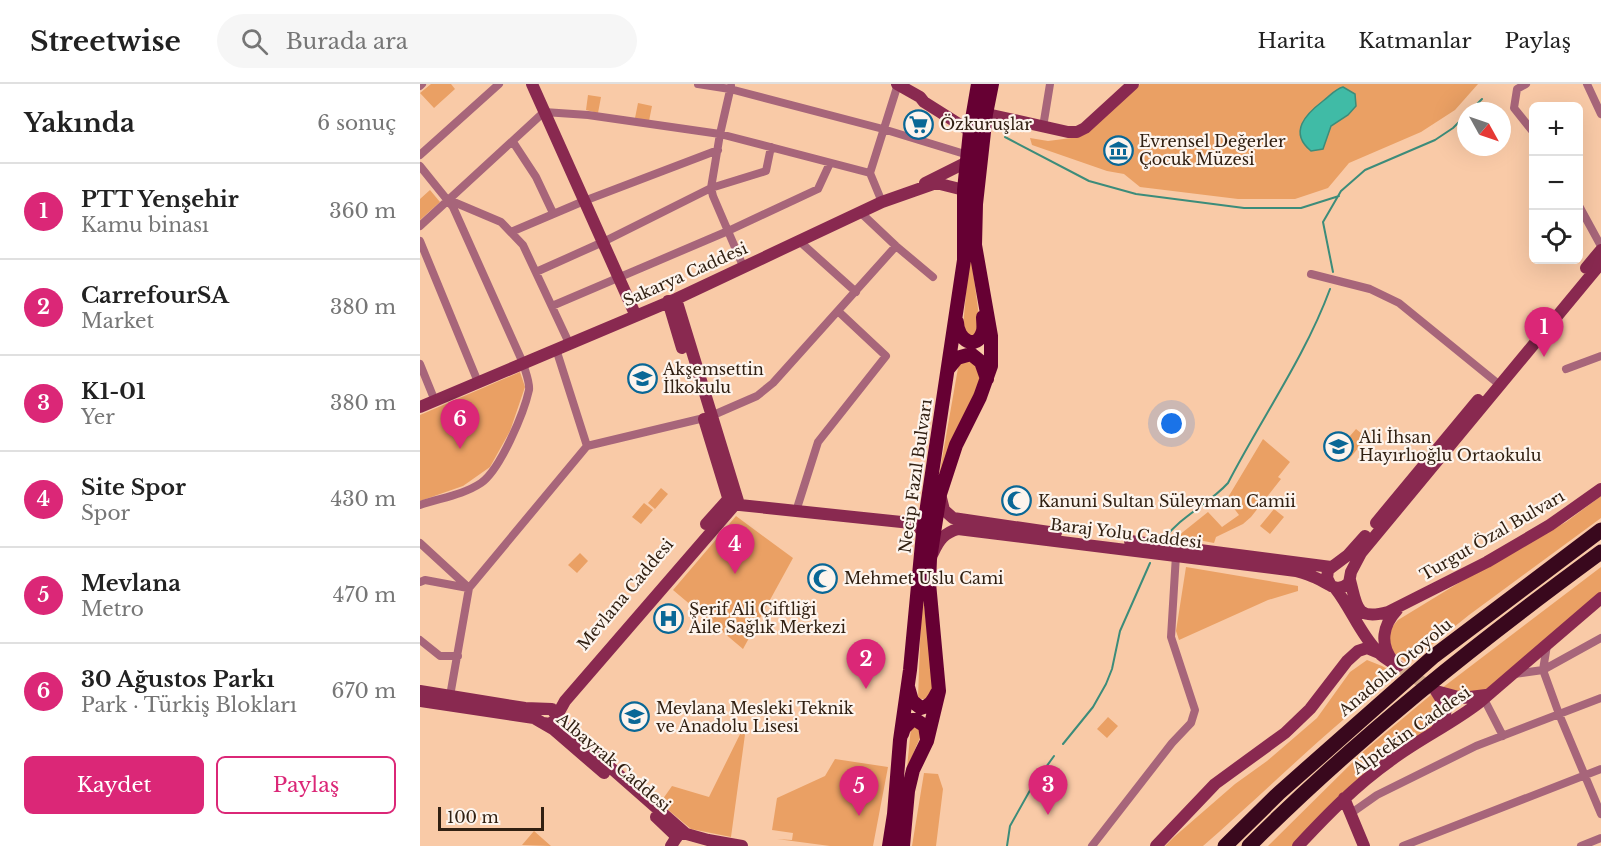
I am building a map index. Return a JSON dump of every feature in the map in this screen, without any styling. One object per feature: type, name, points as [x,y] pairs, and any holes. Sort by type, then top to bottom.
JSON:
[{"type":"highway","name":"Anadolu Otoyolu","points":[[1225,846],[1357,722],[1434,656],[1601,530]]},
{"type":"highway","points":[[1249,846],[1358,744],[1601,552]]},
{"type":"highway","points":[[1212,846],[1280,782],[1357,722]]},
{"type":"highway","points":[[1258,846],[1358,744]]},
{"type":"main road","points":[[978,84],[980,113]]},
{"type":"main road","points":[[980,113],[992,84]]},
{"type":"main road","name":"Necip Fazıl Bulvarı","points":[[890,846],[923,533],[964,260],[964,190],[970,131],[980,113]]},
{"type":"main road","name":"Necip Fazıl Bulvarı","points":[[903,846],[908,791],[913,770],[927,741],[939,691],[929,583],[930,560],[940,494],[956,445],[987,379],[992,353],[975,245],[980,113]]},
{"type":"main road","points":[[957,311],[958,334],[971,342],[977,340],[982,333],[984,302]]},
{"type":"main road","points":[[946,371],[957,358],[971,354],[981,362],[987,379]]},
{"type":"main road","points":[[908,685],[912,701],[921,708],[932,702],[939,691]]},
{"type":"main road","points":[[900,740],[908,724],[916,720],[926,726],[927,741]]},
{"type":"street","points":[[420,154],[499,84]]},
{"type":"street","points":[[532,84],[635,314]]},
{"type":"street","points":[[698,84],[731,87],[883,129],[967,158]]},
{"type":"street","points":[[882,201],[870,173],[897,84],[970,131]]},
{"type":"street","points":[[1043,127],[1050,84]]},
{"type":"street","points":[[980,113],[1077,132],[1085,128],[1133,84]]},
{"type":"street","points":[[1526,84],[1517,89],[1514,108],[1529,128]]},
{"type":"street","points":[[1587,84],[1601,114]]},
{"type":"street","points":[[731,87],[711,188],[712,196],[743,266]]},
{"type":"street","points":[[420,226],[544,112],[588,115],[720,134],[870,173]]},
{"type":"street","points":[[513,142],[536,177],[553,213]]},
{"type":"street","points":[[536,272],[603,242],[711,188],[766,171],[771,147]]},
{"type":"street","points":[[511,232],[553,213],[718,150]]},
{"type":"street","points":[[905,192],[967,158]]},
{"type":"street","points":[[552,306],[728,231],[818,189],[830,163]]},
{"type":"street","points":[[420,166],[448,200],[523,363],[529,388],[509,444],[497,466],[482,483],[461,493],[420,505]]},
{"type":"street","name":"Sakarya Caddesi","points":[[420,407],[672,300],[882,201],[936,183],[964,190]]},
{"type":"street","points":[[448,200],[501,222],[523,245],[569,343]]},
{"type":"street","points":[[1333,587],[1346,586],[1361,553],[1498,383],[1601,248],[1581,210]]},
{"type":"street","points":[[860,212],[933,277]]},
{"type":"street","points":[[798,240],[856,292]]},
{"type":"street","points":[[420,241],[478,382]]},
{"type":"street","points":[[449,701],[469,588],[587,446],[707,417],[758,396],[839,312],[896,246]]},
{"type":"street","points":[[1378,653],[1353,613],[1327,578],[1333,566],[1355,547],[1601,263]]},
{"type":"street","points":[[1311,274],[1350,283],[1399,303],[1498,383]]},
{"type":"street","points":[[672,300],[733,499]]},
{"type":"street","points":[[798,505],[818,442],[886,356],[839,312]]},
{"type":"street","points":[[556,348],[587,446]]},
{"type":"street","points":[[1566,369],[1601,356]]},
{"type":"street","points":[[420,364],[435,401]]},
{"type":"street","name":"Turgut Özal Bulvarı","points":[[1351,576],[1357,606],[1362,614],[1371,616],[1399,608],[1550,525],[1601,489]]},
{"type":"street","name":"Baraj Yolu Caddesi","points":[[940,494],[944,510],[953,518],[1176,555],[1296,571],[1333,587]]},
{"type":"street","points":[[733,499],[745,498],[911,515],[919,514],[927,506]]},
{"type":"street","points":[[733,499],[911,523],[918,526],[923,533]]},
{"type":"street","name":"Mevlana Caddesi","points":[[543,709],[557,699],[733,499]]},
{"type":"street","name":"Mevlana Caddesi","points":[[556,716],[564,701],[733,499]]},
{"type":"street","name":"Baraj Yolu Caddesi","points":[[930,560],[939,540],[949,532],[958,529],[1220,551],[1345,566],[1351,576]]},
{"type":"street","points":[[420,543],[469,588]]},
{"type":"street","points":[[1092,846],[1172,743],[1191,723],[1194,716],[1195,710],[1171,637],[1176,555]]},
{"type":"street","points":[[420,582],[425,580],[469,588]]},
{"type":"street","name":"Alptekin Caddesi","points":[[1298,846],[1344,798],[1391,760],[1461,716],[1487,696],[1601,598]]},
{"type":"street","points":[[1156,846],[1215,784],[1294,725],[1358,651],[1367,648],[1398,666],[1390,657],[1383,641],[1386,626],[1399,608]]},
{"type":"street","points":[[1347,661],[1357,633],[1353,613]]},
{"type":"street","points":[[1514,674],[1543,670],[1601,638]]},
{"type":"street","points":[[420,640],[440,656],[458,656]]},
{"type":"street","points":[[1547,645],[1543,670],[1558,714],[1601,814]]},
{"type":"street","name":"Albayrak Caddesi","points":[[420,691],[449,701],[532,718],[543,723],[630,794],[681,841]]},
{"type":"street","points":[[1421,741],[1438,728],[1447,714],[1446,707],[1436,691],[1462,698],[1487,696],[1503,736]]},
{"type":"street","points":[[1350,814],[1377,795],[1476,746],[1601,698]]},
{"type":"street","name":"Albayrak Caddesi","points":[[420,701],[449,701],[543,709]]},
{"type":"street","points":[[543,709],[552,709],[556,716],[550,724],[543,723],[539,716],[543,709]]},
{"type":"street","name":"Albayrak Caddesi","points":[[556,716],[561,724],[681,841]]},
{"type":"street","points":[[1403,846],[1601,769]]},
{"type":"street","points":[[1344,798],[1364,846]]},
{"type":"street","points":[[1581,846],[1601,838]]},
{"type":"street","points":[[681,841],[708,840],[742,846]]},
{"type":"street","points":[[681,841],[712,846]]},
{"type":"shaded area","points":[[431,84],[451,84],[455,89],[434,108],[420,93]]},
{"type":"shaded area","points":[[1140,84],[1478,84],[1462,102],[1457,102],[1455,110],[1421,132],[1349,163],[1328,188],[1295,199],[1238,199],[1140,187],[1124,174],[1107,171],[1032,145],[1030,138],[1048,141],[1079,137]]},
{"type":"shaded area","points":[[588,95],[601,97],[598,113],[586,110]]},
{"type":"shaded area","points":[[638,103],[652,106],[649,121],[635,118]]},
{"type":"shaded area","points":[[430,190],[440,202],[420,220],[420,199]]},
{"type":"shaded area","points":[[970,248],[980,324],[975,335],[969,335],[963,327]]},
{"type":"shaded area","points":[[968,360],[975,362],[981,380],[939,476],[958,368],[961,362]]},
{"type":"shaded area","points":[[520,372],[525,387],[510,431],[490,467],[463,486],[420,501],[420,415]]},
{"type":"shaded area","points":[[1356,429],[1367,438],[1348,460],[1337,451]]},
{"type":"shaded area","points":[[1263,439],[1290,462],[1278,477],[1281,479],[1251,517],[1243,524],[1216,537],[1214,543],[1178,536],[1208,512],[1222,527],[1239,515],[1227,499]]},
{"type":"shaded area","points":[[661,488],[668,494],[655,509],[648,503]]},
{"type":"shaded area","points":[[1601,496],[1601,518],[1469,615],[1408,664],[1389,649],[1386,634],[1398,620],[1566,522]]},
{"type":"shaded area","points":[[644,503],[653,510],[641,524],[632,517]]},
{"type":"shaded area","points":[[1274,509],[1284,517],[1270,534],[1260,526]]},
{"type":"shaded area","points":[[736,516],[793,558],[743,649],[673,590]]},
{"type":"shaded area","points":[[580,553],[588,561],[577,573],[568,565]]},
{"type":"shaded area","points":[[1186,567],[1298,586],[1298,591],[1268,600],[1179,640],[1176,631]]},
{"type":"shaded area","points":[[1601,567],[1601,593],[1489,689],[1466,694],[1442,688]]},
{"type":"shaded area","points":[[922,588],[934,690],[925,699],[918,698]]},
{"type":"shaded area","points":[[1367,660],[1398,675],[1323,737],[1203,846],[1165,846],[1235,784],[1267,761],[1317,718],[1350,672]]},
{"type":"shaded area","points":[[1432,694],[1441,712],[1438,724],[1292,846],[1268,846],[1365,750]]},
{"type":"shaded area","points":[[1108,717],[1118,726],[1107,738],[1097,729]]},
{"type":"shaded area","points":[[747,720],[731,837],[691,829],[660,803],[672,786],[709,797]]},
{"type":"shaded area","points":[[911,727],[920,727],[922,733],[907,768]]},
{"type":"shaded area","points":[[835,759],[888,767],[873,846],[830,846],[777,839],[792,840],[793,833],[772,830],[777,798],[825,776]]},
{"type":"shaded area","points":[[924,773],[938,774],[943,789],[936,846],[912,846]]},
{"type":"shaded area","points":[[534,831],[551,846],[522,845]]},
{"type":"water","points":[[1343,87],[1355,94],[1356,106],[1348,115],[1331,126],[1323,149],[1311,151],[1301,137],[1302,124],[1317,106]]},
{"type":"waterway","points":[[1479,102],[1482,99]]},
{"type":"waterway","points":[[1333,272],[1323,222],[1341,191],[1365,170],[1435,140],[1457,124]]},
{"type":"waterway","points":[[1005,137],[1089,181],[1136,194],[1244,208],[1301,208],[1339,196]]},
{"type":"waterway","points":[[1164,539],[1178,524],[1228,483],[1308,339],[1330,289]]},
{"type":"waterway","points":[[1063,744],[1093,707],[1106,684],[1112,669],[1120,631],[1150,563]]},
{"type":"waterway","points":[[1007,846],[1010,826],[1033,785],[1054,756]]},
{"type":"tunnel","points":[[1398,666],[1434,690]]},
{"type":"place","name":"Özkuruşlar","points":[[919,124]]},
{"type":"place","name":"Evrensel Değerler Çocuk Müzesi","points":[[1118,150]]},
{"type":"place","name":"PTT Yenşehir","points":[[1544,357]]},
{"type":"place","name":"Akşemsettin İlkokulu","points":[[642,378]]},
{"type":"place","name":"Ali İhsan Hayırlıoğlu Ortaokulu","points":[[1338,446]]},
{"type":"place","name":"30 Ağustos Parkı","points":[[460,449]]},
{"type":"place","name":"Kanuni Sultan Süleyman Camii","points":[[1017,501]]},
{"type":"place","name":"Site Spor","points":[[735,574]]},
{"type":"place","name":"Mehmet Uslu Cami","points":[[823,578]]},
{"type":"place","name":"Şerif Ali Çiftliği Aile Sağlık Merkezi","points":[[668,618]]},
{"type":"place","name":"CarrefourSA","points":[[866,689]]},
{"type":"place","name":"Mevlana Mesleki Teknik ve Anadolu Lisesi","points":[[635,717]]},
{"type":"place","name":"K1-01","points":[[1048,815]]},
{"type":"place","name":"Mevlana","points":[[859,816]]}]
